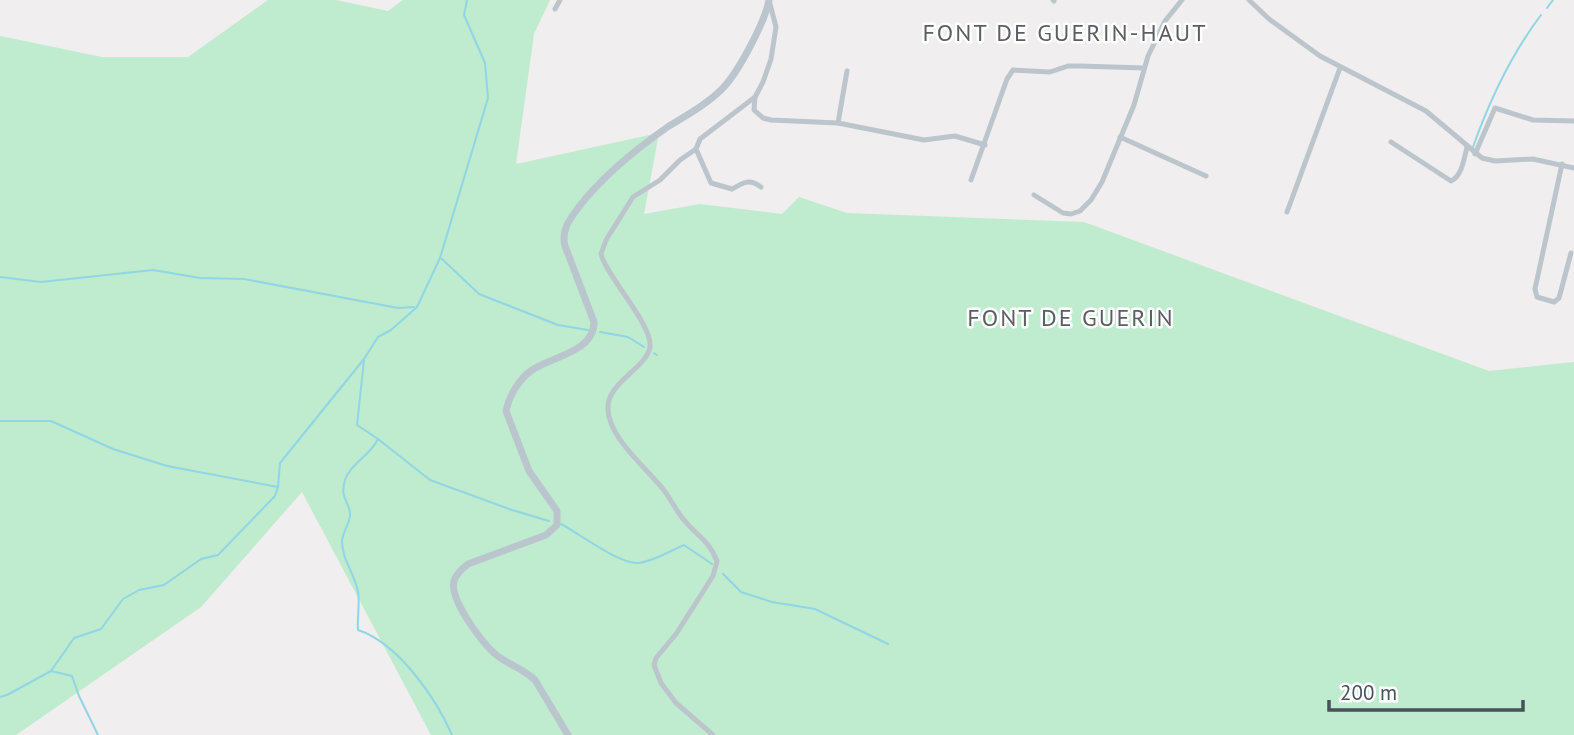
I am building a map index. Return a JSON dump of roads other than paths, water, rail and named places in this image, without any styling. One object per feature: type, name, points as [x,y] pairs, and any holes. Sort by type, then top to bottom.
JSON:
[{"type":"street","points":[[555,9],[560,0]]},
{"type":"street","points":[[769,0],[776,22],[771,58],[753,107],[763,118],[838,123],[925,140],[955,136],[985,145]]},
{"type":"street","points":[[568,735],[536,680],[494,654],[486,645],[455,595],[454,581],[468,564],[546,535],[557,525],[557,511],[529,471],[508,423],[506,411],[516,387],[532,370],[587,342],[594,331],[594,322],[565,246],[566,226],[606,176],[652,138],[720,90],[743,58],[769,0]]},
{"type":"street","points":[[1034,195],[1063,213],[1077,213],[1099,189],[1134,105],[1144,68],[1165,21],[1182,0]]},
{"type":"street","points":[[1249,0],[1292,37],[1340,68],[1420,107],[1475,154],[1490,160],[1528,158],[1574,167]]},
{"type":"street","points":[[971,180],[1007,79],[1015,69],[1050,72],[1068,66],[1144,68]]},
{"type":"street","points":[[1287,212],[1340,68]]},
{"type":"street","points":[[838,123],[847,71]]},
{"type":"street","points":[[713,735],[676,703],[661,683],[654,665],[656,658],[676,634],[713,576],[717,561],[705,539],[684,521],[665,492],[627,448],[610,420],[608,410],[611,395],[648,352],[650,342],[628,297],[606,266],[601,254],[606,240],[633,197],[660,180],[680,160],[696,149],[700,139],[755,97]]},
{"type":"street","points":[[1475,154],[1495,108],[1533,120],[1574,121]]},
{"type":"street","points":[[1120,138],[1206,176]]},
{"type":"street","points":[[1391,142],[1451,181],[1459,174],[1467,147]]},
{"type":"street","points":[[696,149],[709,180],[714,185],[732,189],[747,181],[761,187]]},
{"type":"street","points":[[1562,164],[1535,289],[1537,297],[1554,302],[1559,298],[1571,253]]},
{"type":"waterway","points":[[0,697],[51,671],[74,638],[101,629],[123,599],[139,590],[164,585],[201,559],[218,555],[275,496],[280,463],[364,359],[378,337],[391,330],[417,307],[440,258],[488,98],[485,63],[464,15],[467,0]]},
{"type":"waterway","points":[[1547,8],[1553,0]]},
{"type":"waterway","points":[[1473,147],[1502,78],[1541,15]]},
{"type":"waterway","points":[[442,259],[479,294],[558,325],[588,330]]},
{"type":"waterway","points":[[0,277],[41,282],[153,270],[200,278],[244,279],[398,308],[414,307]]},
{"type":"waterway","points":[[600,332],[628,337],[644,347]]},
{"type":"waterway","points":[[364,360],[357,425],[378,439],[351,469],[343,492],[350,516],[342,541],[358,592],[358,630],[373,637],[401,659],[426,689],[452,735]]},
{"type":"waterway","points":[[0,421],[51,421],[113,449],[167,466],[278,487]]},
{"type":"waterway","points":[[378,439],[430,480],[549,521]]},
{"type":"waterway","points":[[561,524],[610,554],[630,562],[649,561],[684,545],[712,564]]},
{"type":"waterway","points":[[723,574],[741,592],[772,602],[815,609],[888,644]]},
{"type":"waterway","points":[[51,671],[72,676],[98,735]]},
{"type":"district","name":"FONT DE GUERIN-HAUT","points":[[1065,32]]},
{"type":"district","name":"FONT DE GUERIN","points":[[1071,317]]}]
